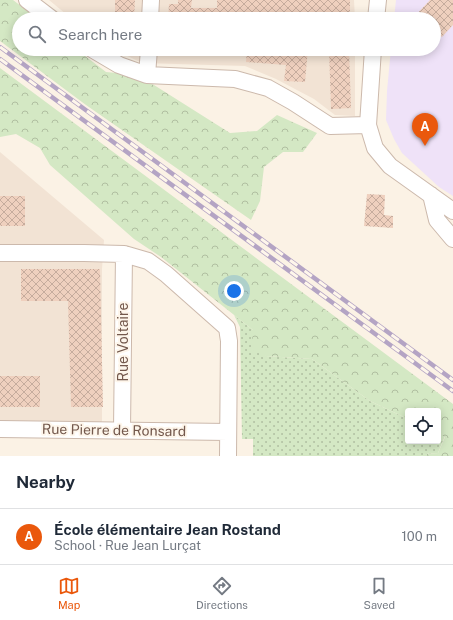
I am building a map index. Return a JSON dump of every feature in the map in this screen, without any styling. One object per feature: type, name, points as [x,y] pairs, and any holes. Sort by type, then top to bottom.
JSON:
[{"type":"street","points":[[27,0],[43,12]]},
{"type":"street","points":[[150,12],[151,0]]},
{"type":"street","points":[[377,12],[378,0]]},
{"type":"street","points":[[104,56],[119,65],[147,75],[235,79],[268,88],[330,126],[368,125]]},
{"type":"street","points":[[147,75],[148,56]]},
{"type":"street","points":[[373,56],[368,125],[375,148],[390,166],[453,211]]},
{"type":"street","points":[[431,195],[437,220],[453,239]]},
{"type":"street","points":[[0,253],[124,254],[148,261],[166,274],[227,328],[229,340],[228,456]]},
{"type":"street","name":"Rue Voltaire","points":[[122,430],[124,254]]},
{"type":"street","name":"Rue Pierre de Ronsard","points":[[0,429],[228,432]]},
{"type":"shaded area","points":[[49,0],[354,0],[355,12],[64,12]]},
{"type":"shaded area","points":[[396,0],[453,0],[453,196],[439,187],[402,153],[386,120],[390,56],[441,56],[441,12],[395,12]]},
{"type":"shaded area","points":[[128,56],[355,56],[355,116],[335,115],[314,99],[276,79],[245,66],[142,63]]},
{"type":"shaded area","points":[[0,152],[104,240],[102,269],[102,423],[0,421]]},
{"type":"green space","points":[[0,0],[13,0],[29,12],[12,12],[12,50],[0,41]]},
{"type":"green space","points":[[20,56],[85,56],[106,72],[127,74],[154,85],[230,133],[257,131],[277,115],[317,133],[303,152],[283,152],[264,167],[260,201],[251,220],[86,105]]},
{"type":"green space","points":[[0,68],[453,404],[453,456],[424,456],[424,454],[438,453],[445,437],[441,435],[441,408],[405,408],[405,418],[370,401],[312,359],[266,356],[251,350],[253,330],[161,257],[134,239],[50,165],[40,148],[16,134],[0,137]]},
{"type":"green space","points":[[234,315],[253,330],[266,356],[312,359],[370,401],[405,418],[405,444],[441,444],[441,434],[445,436],[438,453],[425,454],[424,456],[253,456],[253,439],[242,439],[240,327]]},
{"type":"building","points":[[115,0],[135,0],[134,12],[115,12]]},
{"type":"building","points":[[178,0],[192,0],[191,8],[217,8],[217,0],[350,0],[350,12],[168,12],[169,4],[178,4]]},
{"type":"building","points":[[430,0],[453,0],[453,25],[442,37],[441,12],[419,12]]},
{"type":"building","points":[[246,56],[307,56],[305,82],[284,81],[286,65],[246,62]]},
{"type":"building","points":[[329,56],[349,56],[351,108],[331,109]]},
{"type":"building","points":[[367,194],[385,195],[384,215],[393,216],[393,228],[364,226]]},
{"type":"building","points":[[0,196],[25,196],[25,226],[0,226]]},
{"type":"building","points":[[21,269],[100,269],[103,407],[71,407],[68,301],[21,301]]},
{"type":"building","points":[[0,376],[40,376],[40,407],[0,407]]},
{"type":"railway","points":[[0,47],[12,56]]},
{"type":"railway","points":[[12,56],[453,380]]},
{"type":"railway","points":[[0,59],[453,391]]},
{"type":"place","name":"École élémentaire Jean Rostand","points":[[425,146]]}]
